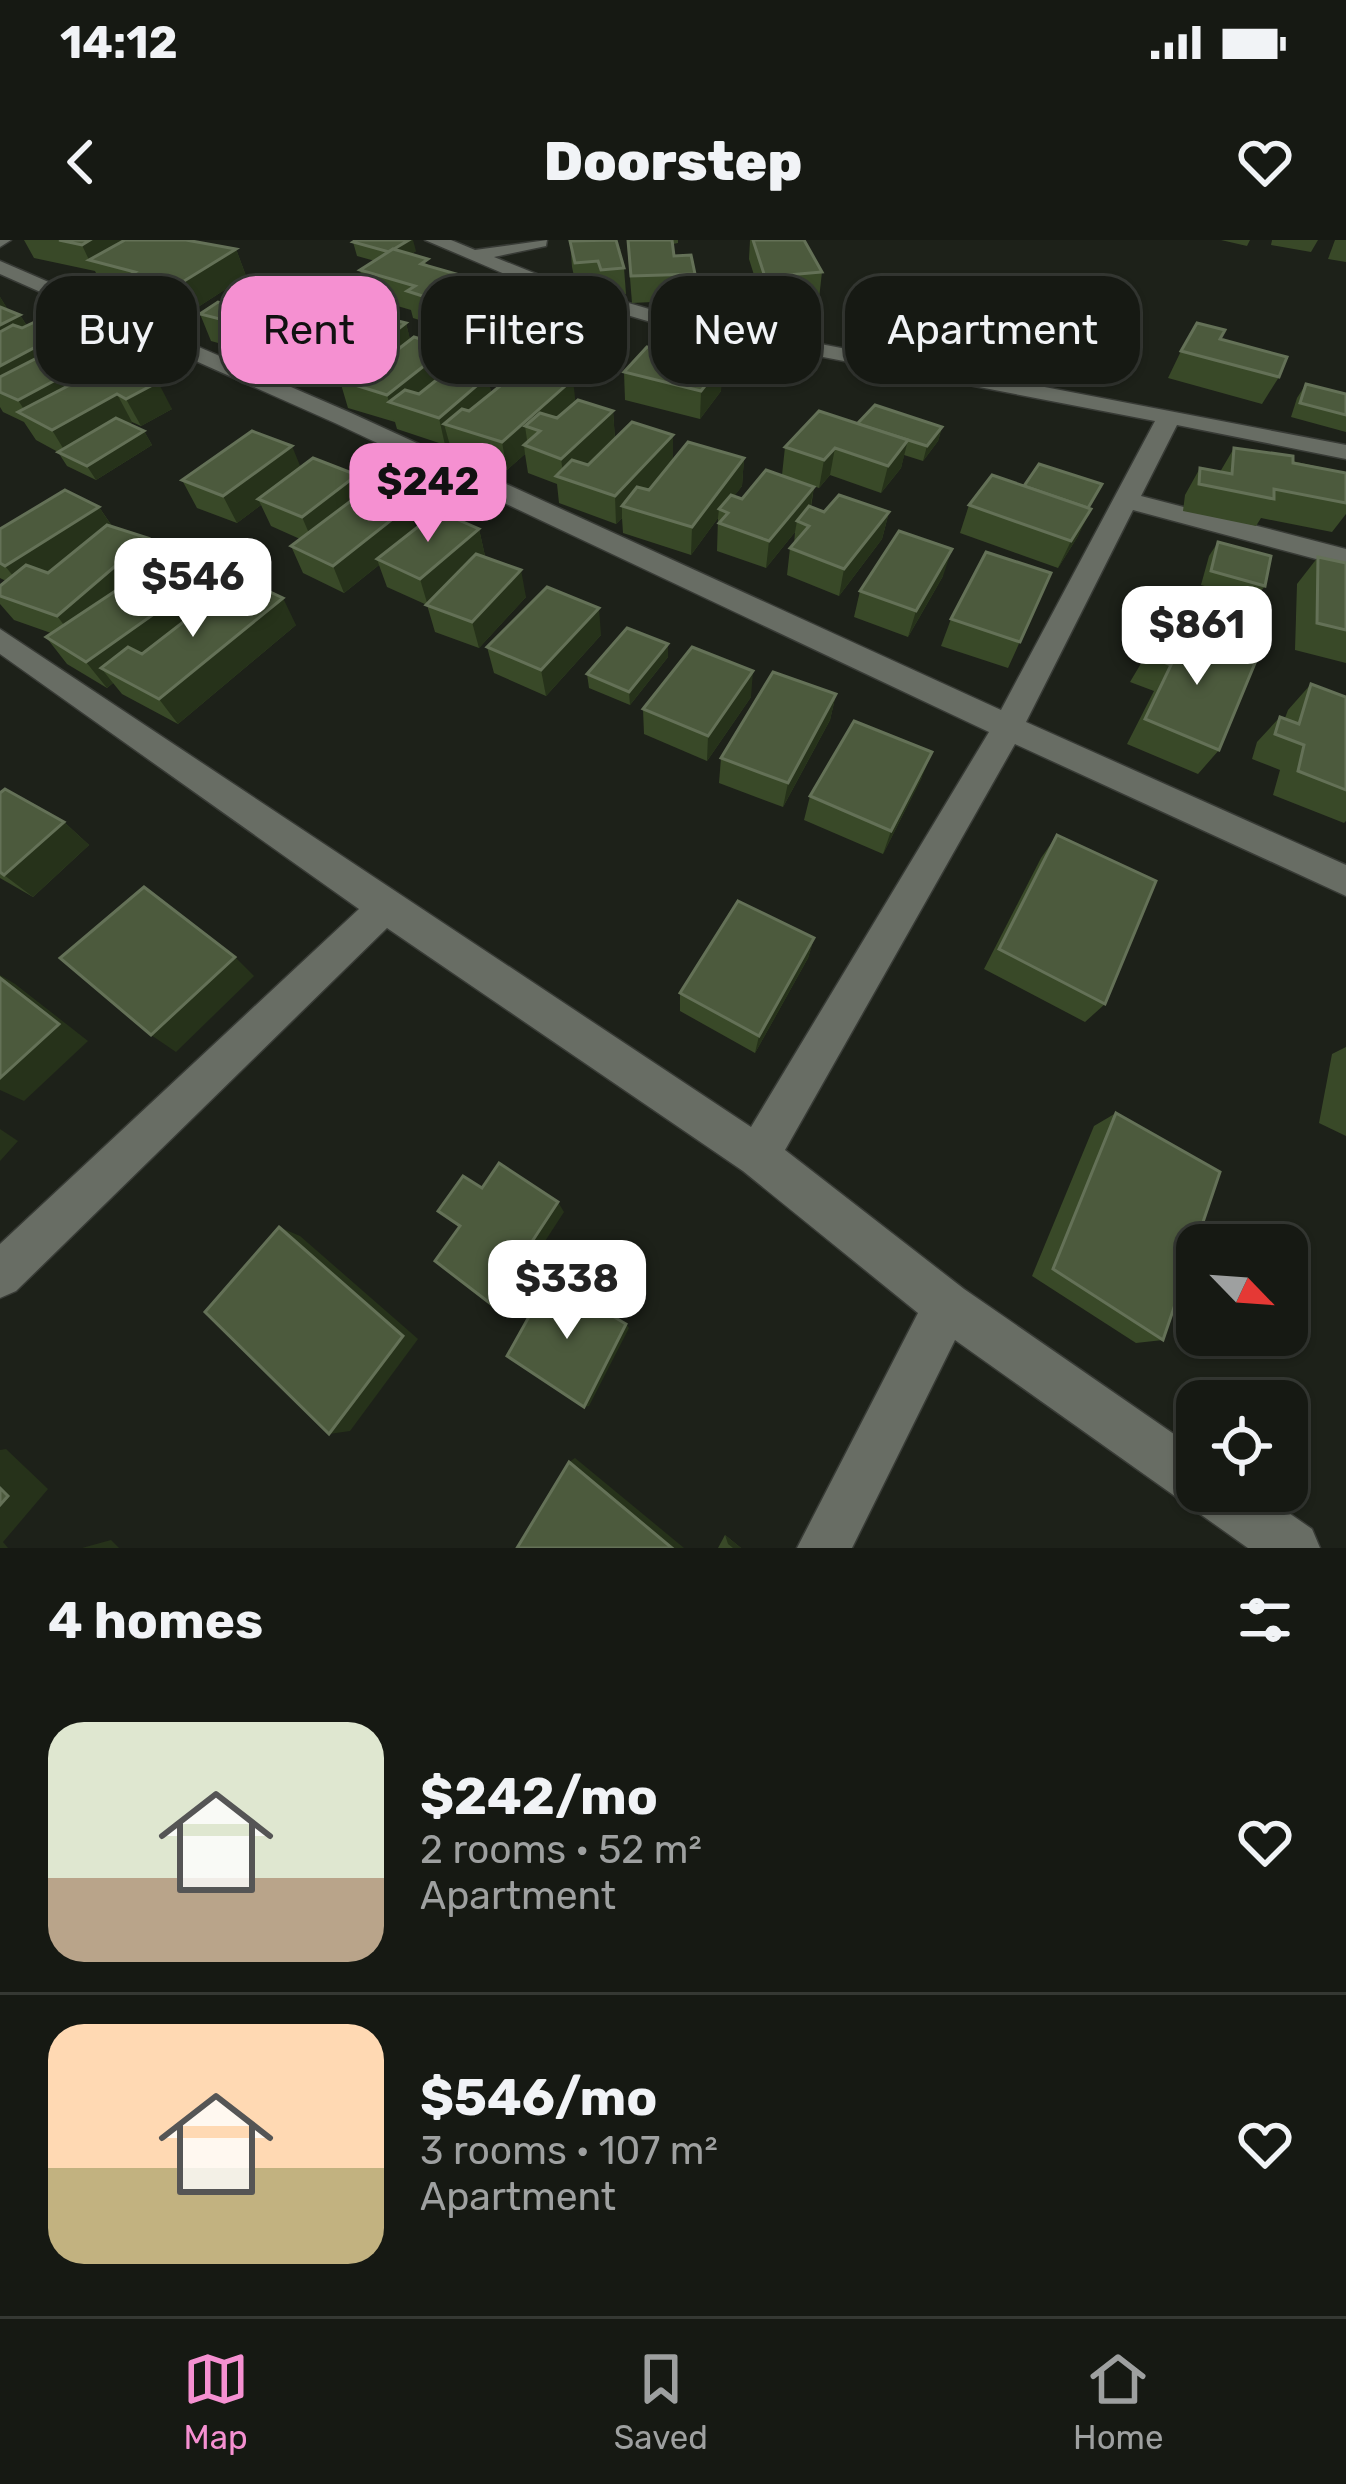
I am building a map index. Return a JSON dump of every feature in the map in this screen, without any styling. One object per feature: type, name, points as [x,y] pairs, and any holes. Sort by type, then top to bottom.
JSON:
[{"type":"street","points":[[434,240],[524,276]]},
{"type":"street","points":[[473,256],[538,241],[549,276]]},
{"type":"street","points":[[0,267],[343,418],[1346,881]]},
{"type":"street","points":[[627,310],[668,322],[796,342],[1346,452]]},
{"type":"street","points":[[758,1156],[1008,727],[1169,417]]},
{"type":"street","points":[[1124,500],[1346,558]]},
{"type":"street","points":[[6,649],[758,1156],[947,1306],[1176,1466]]},
{"type":"street","points":[[0,1275],[385,907]]},
{"type":"street","points":[[824,1548],[947,1306]]},
{"type":"street","points":[[1242,1512],[1293,1548]]},
{"type":"building","points":[[125,240],[186,240],[236,249],[192,276],[128,276],[135,272],[89,260]]},
{"type":"building","points":[[409,240],[389,252],[353,242]]},
{"type":"building","points":[[616,240],[624,268],[601,270],[598,261],[575,263],[570,241]]},
{"type":"building","points":[[628,240],[672,240],[674,256],[691,255],[695,274],[631,276]]},
{"type":"building","points":[[753,240],[804,240],[822,272],[776,276],[765,276]]},
{"type":"building","points":[[393,249],[428,259],[421,264],[463,276],[421,276],[421,296],[407,291],[415,286],[397,281],[397,276],[360,270]]},
{"type":"building","points":[[218,302],[221,319],[200,314]]},
{"type":"building","points":[[0,307],[20,315],[0,325]]},
{"type":"building","points":[[36,321],[36,347],[0,366],[0,332],[13,325],[22,328]]},
{"type":"building","points":[[1197,323],[1225,330],[1220,339],[1287,357],[1279,377],[1181,351]]},
{"type":"building","points":[[414,337],[421,339],[421,368],[387,395],[352,384],[397,384],[397,350]]},
{"type":"building","points":[[651,348],[651,379],[627,373]]},
{"type":"building","points":[[36,359],[36,384],[48,384],[18,400],[0,392],[0,377]]},
{"type":"building","points":[[72,384],[154,384],[126,399],[117,394],[52,430],[18,412]]},
{"type":"building","points":[[432,384],[479,384],[439,418],[389,402],[405,390],[419,394]]},
{"type":"building","points":[[503,384],[567,384],[502,442],[444,424],[462,409],[469,411]]},
{"type":"building","points":[[673,384],[706,384],[701,391]]},
{"type":"building","points":[[1306,384],[1346,394],[1346,415],[1300,403]]},
{"type":"building","points":[[578,400],[613,411],[561,459],[524,445],[540,431],[525,426],[540,413],[557,418]]},
{"type":"building","points":[[875,405],[942,427],[927,446],[857,424]]},
{"type":"building","points":[[819,411],[908,440],[888,466],[835,448],[824,460],[785,447]]},
{"type":"building","points":[[116,418],[144,431],[87,466],[58,452]]},
{"type":"building","points":[[632,422],[673,435],[615,496],[556,476],[572,460],[588,465]]},
{"type":"building","points":[[252,431],[292,446],[223,496],[182,480]]},
{"type":"building","points":[[688,442],[744,458],[692,527],[622,506],[637,487],[649,490]]},
{"type":"building","points":[[1234,448],[1293,456],[1293,463],[1346,473],[1346,503],[1274,489],[1274,499],[1199,484],[1200,468],[1232,474]]},
{"type":"building","points":[[313,458],[357,475],[302,517],[258,499]]},
{"type":"building","points":[[1039,464],[1102,484],[1088,508],[1024,486]]},
{"type":"building","points":[[766,470],[814,487],[769,541],[719,523],[728,513],[719,509],[731,495],[742,499]]},
{"type":"building","points":[[992,475],[1091,509],[1071,541],[969,505]]},
{"type":"building","points":[[368,488],[409,506],[333,566],[291,546]]},
{"type":"building","points":[[65,490],[99,507],[5,566],[0,563],[0,529]]},
{"type":"building","points":[[839,495],[889,512],[844,569],[790,548],[809,526],[797,521],[809,506],[824,512]]},
{"type":"building","points":[[438,511],[479,529],[420,579],[377,559]]},
{"type":"building","points":[[107,525],[148,538],[57,616],[0,596],[0,586],[26,565],[48,573]]},
{"type":"building","points":[[899,531],[952,549],[916,611],[860,591]]},
{"type":"building","points":[[1218,542],[1271,556],[1265,586],[1211,571]]},
{"type":"building","points":[[986,552],[1051,573],[1020,642],[951,619]]},
{"type":"building","points":[[476,554],[521,570],[472,622],[426,605]]},
{"type":"building","points":[[1318,557],[1346,563],[1346,630],[1317,623]]},
{"type":"building","points":[[156,564],[195,585],[86,662],[46,637]]},
{"type":"building","points":[[240,578],[283,598],[159,699],[101,668],[128,647],[142,654]]},
{"type":"building","points":[[547,587],[599,608],[541,670],[487,647]]},
{"type":"building","points":[[1214,602],[1257,615],[1252,636],[1207,622]]},
{"type":"building","points":[[627,628],[668,644],[629,692],[587,674]]},
{"type":"building","points":[[1162,628],[1255,663],[1219,750],[1145,719],[1171,665],[1147,655]]},
{"type":"building","points":[[692,647],[753,671],[708,736],[643,709]]},
{"type":"building","points":[[773,672],[836,694],[788,783],[721,758]]},
{"type":"building","points":[[1311,684],[1346,697],[1346,790],[1298,771],[1304,745],[1275,734],[1280,717],[1299,724]]},
{"type":"building","points":[[854,721],[932,752],[891,831],[810,796]]},
{"type":"building","points":[[5,789],[64,822],[4,875],[0,872],[0,793]]},
{"type":"building","points":[[1057,835],[1156,881],[1105,1004],[999,949]]},
{"type":"building","points":[[144,887],[235,957],[151,1035],[60,958]]},
{"type":"building","points":[[738,901],[814,938],[759,1036],[680,993]]},
{"type":"building","points":[[0,978],[59,1024],[0,1078]]},
{"type":"building","points":[[1116,1113],[1220,1172],[1202,1224],[1176,1224],[1176,1302],[1163,1340],[1053,1269]]},
{"type":"building","points":[[499,1163],[558,1202],[491,1304],[435,1261],[460,1226],[438,1211],[463,1176],[482,1188]]},
{"type":"building","points":[[279,1227],[403,1336],[329,1434],[205,1312]]},
{"type":"building","points":[[550,1279],[626,1324],[584,1407],[507,1356]]},
{"type":"building","points":[[569,1462],[672,1548],[517,1548]]}]
